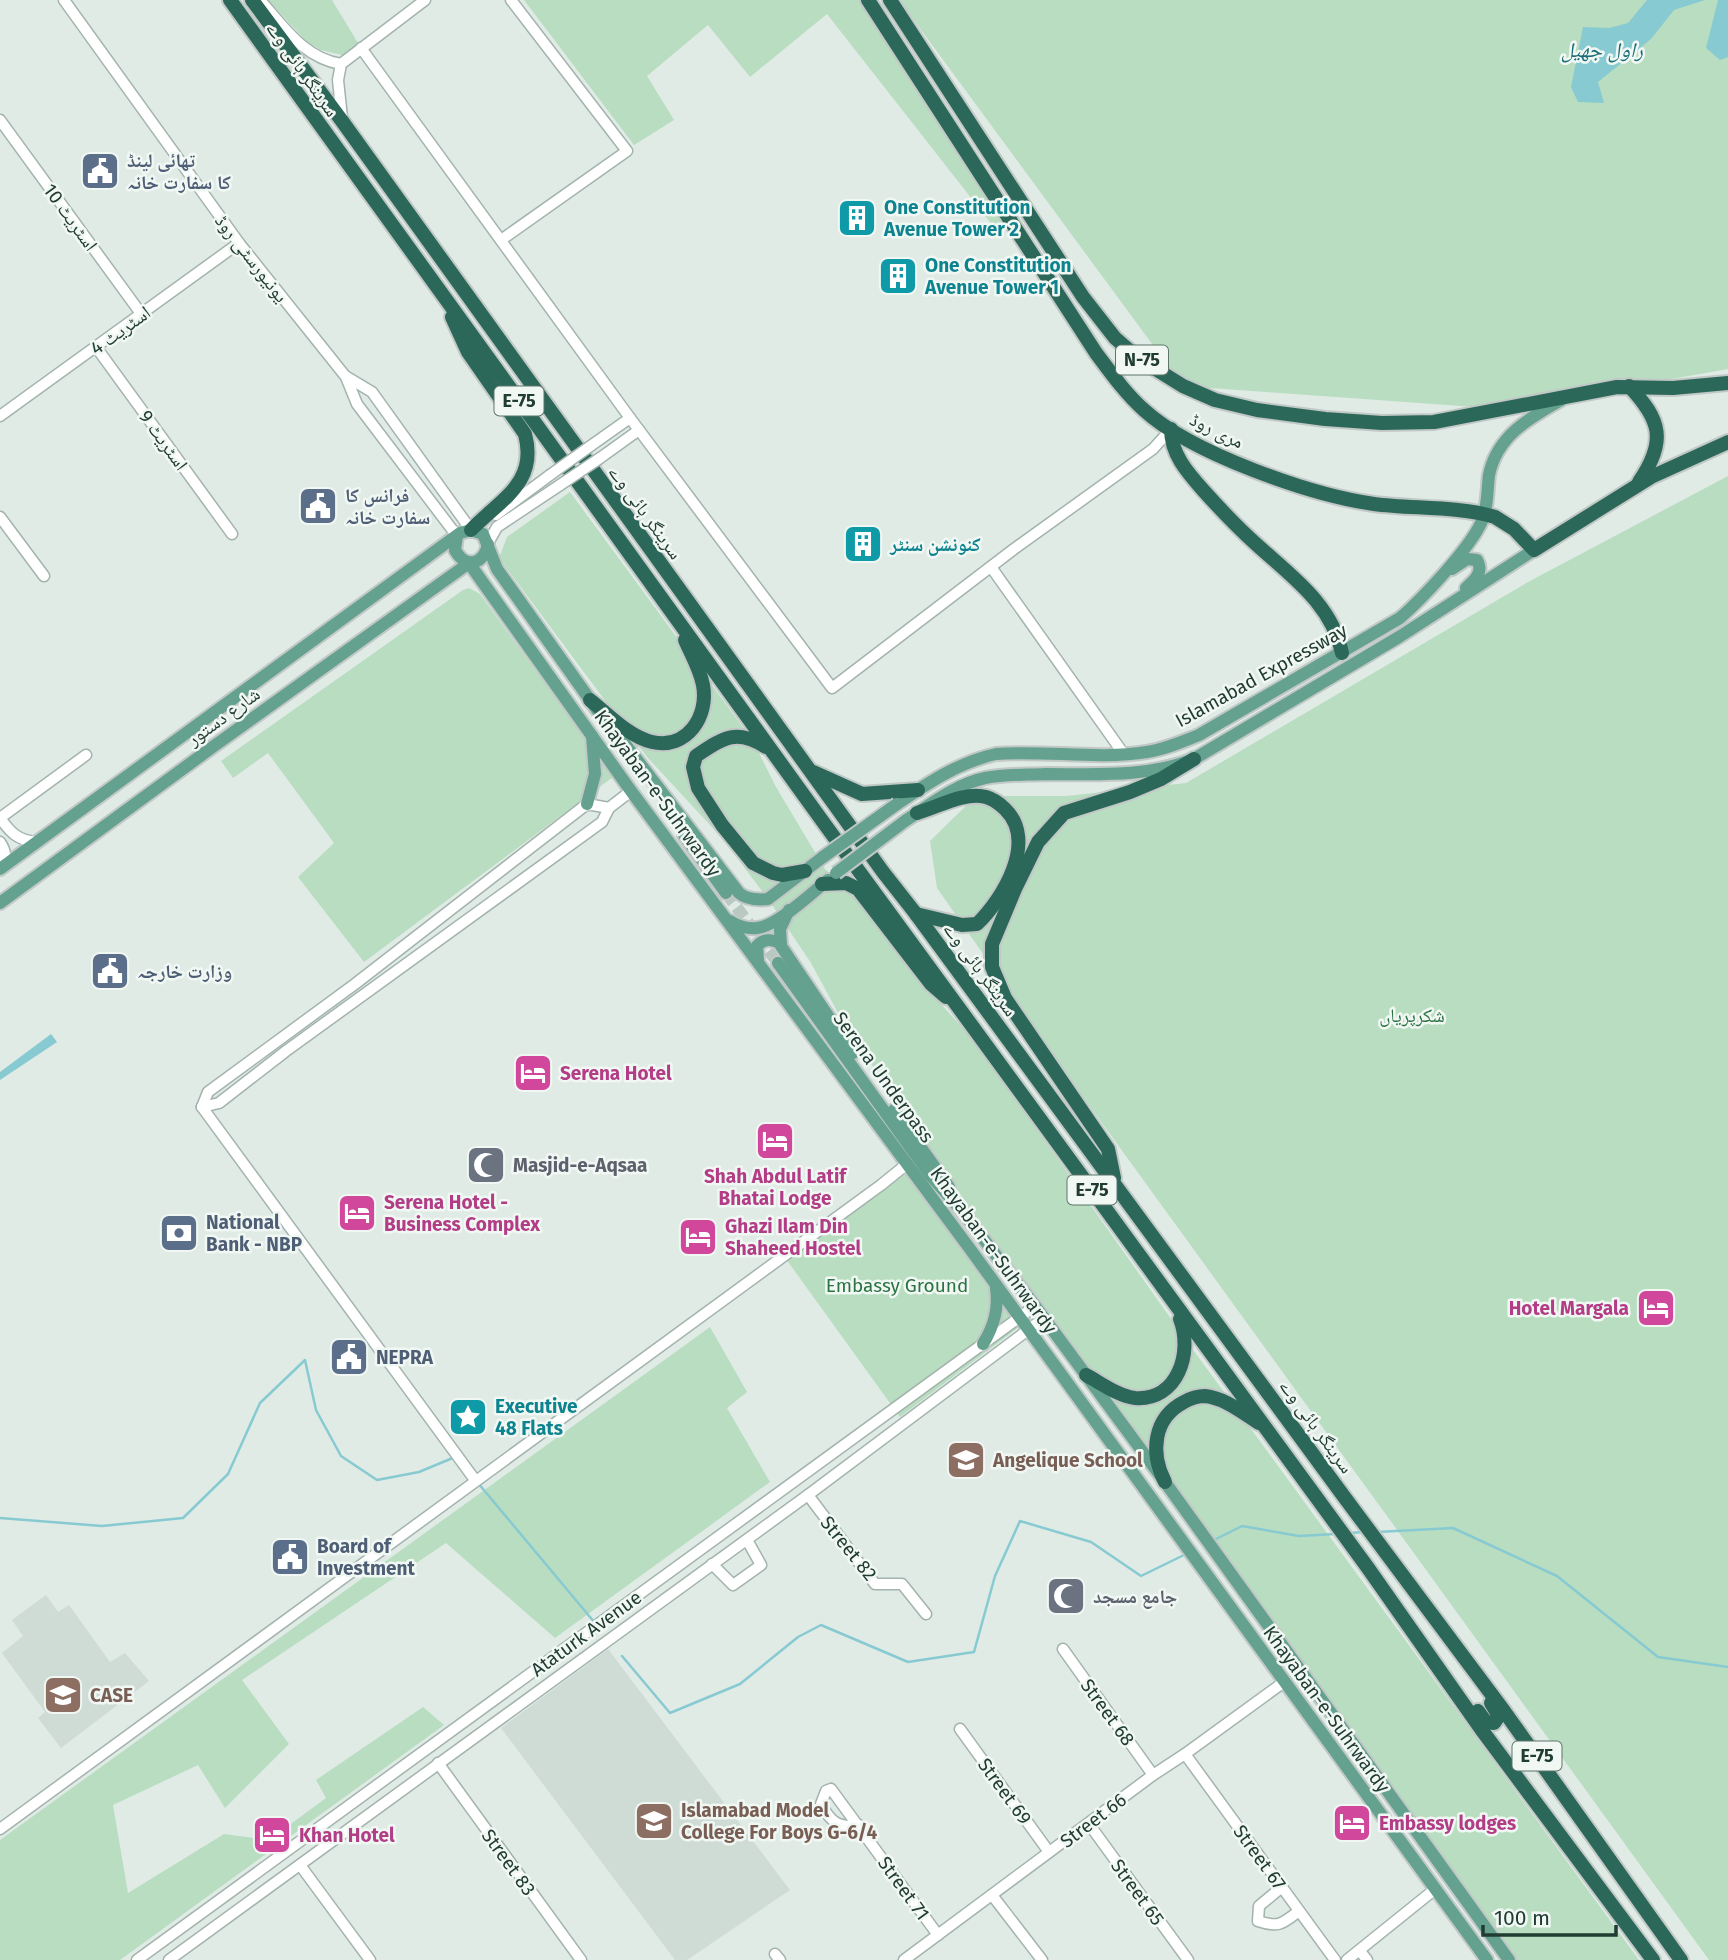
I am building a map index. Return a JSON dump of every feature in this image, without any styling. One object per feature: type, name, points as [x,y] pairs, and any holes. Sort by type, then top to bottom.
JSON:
[{"type":"highway","name":"سرینگر ہائی وے","points":[[230,0],[1175,1306],[1368,1568],[1589,1876],[1653,1960]]},
{"type":"highway","name":"سرینگر ہائی وے","points":[[252,0],[809,770],[1399,1570],[1681,1960]]},
{"type":"highway","name":"مری روڈ","points":[[867,0],[1096,353],[1124,391],[1146,412],[1212,451],[1271,476],[1320,492],[1377,504],[1484,514],[1508,524],[1534,550]]},
{"type":"highway","name":"مری روڈ","points":[[890,0],[1083,297],[1115,338],[1149,365],[1183,386],[1215,400],[1284,414],[1382,423],[1434,422],[1587,391],[1629,386],[1673,388],[1728,383]]},
{"type":"highway","points":[[1018,235],[1035,224]]},
{"type":"highway","points":[[445,299],[456,330],[468,352],[514,416],[529,447],[529,460],[521,480],[510,494],[468,532]]},
{"type":"highway","points":[[1629,386],[1650,410],[1657,436],[1655,454],[1636,486]]},
{"type":"highway","points":[[1171,429],[1175,453],[1191,477],[1254,542],[1313,597],[1329,618],[1342,653]]},
{"type":"highway","points":[[1534,550],[1636,486],[1728,442]]},
{"type":"highway","points":[[590,700],[634,734],[653,742],[672,742],[690,734],[698,723],[704,701],[703,685],[671,610]]},
{"type":"highway","points":[[771,749],[752,738],[737,735],[722,739],[696,756],[693,767],[698,788],[722,825],[753,863],[782,875],[805,871]]},
{"type":"highway","points":[[1115,1184],[1108,1149],[1005,998],[992,967],[992,944],[1038,842],[1064,813],[1130,792],[1161,779],[1194,759]]},
{"type":"highway","points":[[809,770],[862,794],[918,790]]},
{"type":"highway","points":[[916,914],[962,925],[977,924],[993,908],[1004,889],[1020,848],[1018,831],[1012,816],[1000,804],[986,797],[969,797],[918,813]]},
{"type":"highway","points":[[822,884],[846,883],[858,889],[931,984],[961,1009]]},
{"type":"highway","points":[[1086,1375],[1127,1396],[1145,1398],[1160,1392],[1173,1382],[1186,1354],[1182,1326],[1175,1306]]},
{"type":"highway","points":[[1165,1482],[1156,1460],[1157,1435],[1168,1413],[1189,1399],[1200,1396],[1223,1401],[1266,1428]]},
{"type":"highway","points":[[1389,1598],[1412,1620],[1486,1722],[1496,1722],[1499,1716],[1497,1711],[1410,1592],[1399,1570]]},
{"type":"highway","points":[[1589,1876],[1577,1847],[1503,1745],[1503,1739],[1507,1735],[1515,1736],[1602,1857],[1622,1875]]},
{"type":"main road","name":"Islamabad Expressway","points":[[727,887],[743,896],[757,900],[768,899],[897,804],[967,763],[996,754],[1122,753],[1167,748],[1199,735],[1342,653],[1400,618],[1425,592],[1482,523],[1492,465],[1506,438],[1530,418],[1568,396]]},
{"type":"main road","points":[[468,532],[483,534],[488,543],[485,554],[476,562],[470,563],[463,561],[456,550],[468,532]]},
{"type":"main road","name":"شارع دستور","points":[[0,869],[324,630],[468,532]]},
{"type":"main road","name":"Khayaban-e-Suhrwardy","points":[[488,543],[496,569],[727,887]]},
{"type":"main road","name":"Islamabad Expressway","points":[[725,916],[742,927],[759,929],[772,923],[905,821],[951,792],[986,778],[1149,772],[1171,768],[1194,759],[1439,612],[1534,550]]},
{"type":"main road","points":[[1425,592],[1462,561],[1474,559],[1479,564],[1476,578],[1439,612]]},
{"type":"main road","name":"شارع دستور","points":[[0,903],[470,563]]},
{"type":"main road","name":"Khayaban-e-Suhrwardy","points":[[470,563],[631,791],[1020,1317],[1487,1960]]},
{"type":"main road","points":[[497,602],[512,591]]},
{"type":"main road","points":[[587,804],[594,774],[592,734]]},
{"type":"main road","points":[[789,910],[780,929],[781,944],[786,956],[943,1176],[962,1210]]},
{"type":"main road","points":[[758,961],[759,943],[769,940],[781,944]]},
{"type":"main road","name":"Serena Underpass","points":[[778,963],[930,1174],[962,1210]]},
{"type":"main road","name":"Khayaban-e-Suhrwardy","points":[[962,1210],[1165,1482],[1509,1960]]},
{"type":"main road","points":[[983,1344],[997,1310],[996,1286]]},
{"type":"main road","points":[[1217,1589],[1236,1583]]},
{"type":"street","name":"یونیورسٹی روڈ","points":[[64,0],[239,243],[346,377],[356,404],[468,532]]},
{"type":"street","points":[[259,0],[303,48],[323,61],[341,64]]},
{"type":"street","points":[[342,121],[338,80],[341,64],[425,0]]},
{"type":"street","points":[[500,240],[627,152],[511,0]]},
{"type":"street","points":[[361,48],[630,418],[832,688],[1153,449],[1171,429]]},
{"type":"street","name":"اسٹریٹ 10","points":[[0,120],[142,315]]},
{"type":"street","name":"اسٹریٹ 4","points":[[0,416],[239,243]]},
{"type":"street","name":"اسٹریٹ 9","points":[[96,347],[232,534]]},
{"type":"street","name":"یونیورسٹی روڈ","points":[[346,377],[372,392],[468,532]]},
{"type":"street","name":"شارع دستور","points":[[468,532],[630,418]]},
{"type":"street","points":[[488,543],[497,527],[639,430]]},
{"type":"street","points":[[0,517],[44,576]]},
{"type":"street","points":[[991,567],[1122,753]]},
{"type":"street","points":[[37,842],[13,835],[0,818],[86,755]]},
{"type":"street","points":[[202,1107],[219,1103],[286,1051],[603,822],[609,808],[631,791]]},
{"type":"street","points":[[202,1107],[208,1092],[355,984],[587,804],[609,808]]},
{"type":"street","points":[[0,842],[6,856],[0,869]]},
{"type":"street","points":[[371,970],[380,983]]},
{"type":"street","points":[[355,984],[364,996]]},
{"type":"street","points":[[202,1107],[475,1480]]},
{"type":"street","points":[[0,1829],[907,1164]]},
{"type":"street","name":"Ataturk Avenue","points":[[137,1960],[1035,1306]]},
{"type":"street","name":"Ataturk Avenue","points":[[169,1960],[747,1540],[1044,1318]]},
{"type":"street","name":"Street 82","points":[[808,1495],[875,1584],[902,1584],[926,1614]]},
{"type":"street","points":[[712,1564],[733,1585],[761,1565],[747,1540]]},
{"type":"street","name":"Street 68","points":[[1063,1649],[1153,1775]]},
{"type":"street","name":"Street 66","points":[[904,1960],[1153,1775],[1284,1682]]},
{"type":"street","points":[[458,1726],[470,1740]]},
{"type":"street","name":"Street 69","points":[[960,1729],[1049,1853]]},
{"type":"street","name":"Street 67","points":[[1185,1754],[1335,1960]]},
{"type":"street","name":"Street 83","points":[[438,1763],[581,1960]]},
{"type":"street","name":"Street 71","points":[[859,1825],[843,1827],[832,1822],[821,1804],[826,1791],[831,1789],[859,1825],[938,1935]]},
{"type":"street","name":"Street 65","points":[[1089,1824],[1188,1960]]},
{"type":"street","points":[[300,1865],[370,1960]]},
{"type":"street","points":[[1282,1887],[1259,1906],[1258,1921],[1281,1925],[1299,1911]]},
{"type":"street","points":[[1347,1960],[1434,1890]]},
{"type":"street","points":[[992,1895],[1042,1960]]},
{"type":"street","points":[[1360,1951],[1367,1960]]},
{"type":"shaded area","points":[[46,1595],[58,1612],[69,1605],[110,1662],[125,1653],[149,1681],[61,1748],[38,1718],[45,1712],[2,1653],[23,1636],[12,1620]]},
{"type":"shaded area","name":"Islamabad Model College For Boys G-6/4","points":[[608,1649],[790,1890],[687,1960],[675,1960],[501,1728]]},
{"type":"green space","points":[[268,0],[332,0],[361,48],[346,56],[321,50],[307,42]]},
{"type":"green space","points":[[524,0],[863,0],[1013,227],[1008,231],[997,231],[827,14],[750,77],[708,25],[647,76],[674,120],[634,145]]},
{"type":"green space","points":[[899,0],[1728,0],[1728,369],[1502,409],[1183,386]]},
{"type":"green space","name":"شکرپریاں","points":[[1728,476],[1728,1960],[1709,1960],[1086,1101],[937,888],[930,841],[976,796],[1066,796],[1186,783],[1528,582]]},
{"type":"green space","points":[[570,492],[753,741],[776,787],[825,869],[857,898],[907,967],[972,1038],[1191,1347],[1639,1960],[1514,1960],[984,1229],[844,1024],[811,963],[768,899],[723,839],[647,757],[499,558],[507,537]]},
{"type":"green space","points":[[469,588],[480,594],[613,777],[364,962],[298,877],[334,843],[268,753],[233,778],[221,761]]},
{"type":"green space","name":"Embassy Ground","points":[[908,1172],[1019,1327],[900,1417],[786,1259]]},
{"type":"green space","points":[[710,1327],[747,1392],[727,1408],[770,1482],[555,1638],[446,1543],[242,1680],[289,1744],[225,1808],[198,1765],[113,1805],[128,1893],[224,1834],[269,1840],[326,1798],[316,1780],[423,1707],[444,1725],[120,1960],[0,1960],[0,1840]]},
{"type":"water","name":"راول جھیل","points":[[1647,0],[1705,0],[1674,10],[1651,39],[1598,82],[1604,103],[1578,102],[1571,87],[1583,27],[1609,28],[1628,23]]},
{"type":"water","points":[[1718,0],[1728,0],[1728,57],[1720,60],[1706,48]]},
{"type":"water","points":[[51,1034],[57,1042],[0,1080],[0,1072]]},
{"type":"waterway","points":[[0,1518],[102,1526],[183,1518],[228,1474],[260,1403],[305,1360],[316,1410],[341,1456],[377,1480],[419,1472],[455,1457]]},
{"type":"waterway","points":[[478,1483],[595,1623]]},
{"type":"waterway","points":[[622,1656],[670,1713],[740,1684],[798,1637],[821,1625],[908,1662],[974,1652],[995,1576],[1020,1521],[1091,1542],[1141,1576],[1186,1554]]},
{"type":"waterway","points":[[1214,1540],[1242,1526],[1299,1536],[1336,1534]]},
{"type":"waterway","points":[[1377,1532],[1453,1528],[1557,1576],[1658,1657],[1728,1667]]},
{"type":"waterway","points":[[1349,1533],[1364,1532]]},
{"type":"tunnel","points":[[726,893],[778,963]]},
{"type":"place","name":"تھائی لینڈ کا سفارت خانہ","points":[[100,171]]},
{"type":"place","name":"One Constitution Avenue Tower 2","points":[[857,218]]},
{"type":"place","name":"One Constitution Avenue Tower 1","points":[[898,276]]},
{"type":"place","name":"فرانس کا سفارت خانہ","points":[[318,506]]},
{"type":"place","name":"کنونشن سنٹر","points":[[863,544]]},
{"type":"place","name":"وزارت خارجہ","points":[[110,971]]},
{"type":"place","name":"Serena Hotel","points":[[533,1073]]},
{"type":"place","name":"Shah Abdul Latif Bhatai Lodge","points":[[775,1141]]},
{"type":"place","name":"Masjid-e-Aqsaa","points":[[486,1165]]},
{"type":"place","name":"Serena Hotel - Business Complex","points":[[357,1213]]},
{"type":"place","name":"National Bank - NBP","points":[[179,1233]]},
{"type":"place","name":"Ghazi Ilam Din Shaheed Hostel","points":[[698,1237]]},
{"type":"place","name":"Hotel Margala","points":[[1656,1308]]},
{"type":"place","name":"NEPRA","points":[[349,1357]]},
{"type":"place","name":"Executive 48 Flats","points":[[468,1417]]},
{"type":"place","name":"Angelique School","points":[[966,1460]]},
{"type":"place","name":"Board of Investment","points":[[290,1557]]},
{"type":"place","name":"جامع مسجد","points":[[1066,1596]]},
{"type":"place","name":"CASE","points":[[63,1695]]},
{"type":"place","name":"Islamabad Model College For Boys G-6/4","points":[[654,1821]]},
{"type":"place","name":"Embassy lodges","points":[[1352,1823]]},
{"type":"place","name":"Khan Hotel","points":[[272,1835]]}]
